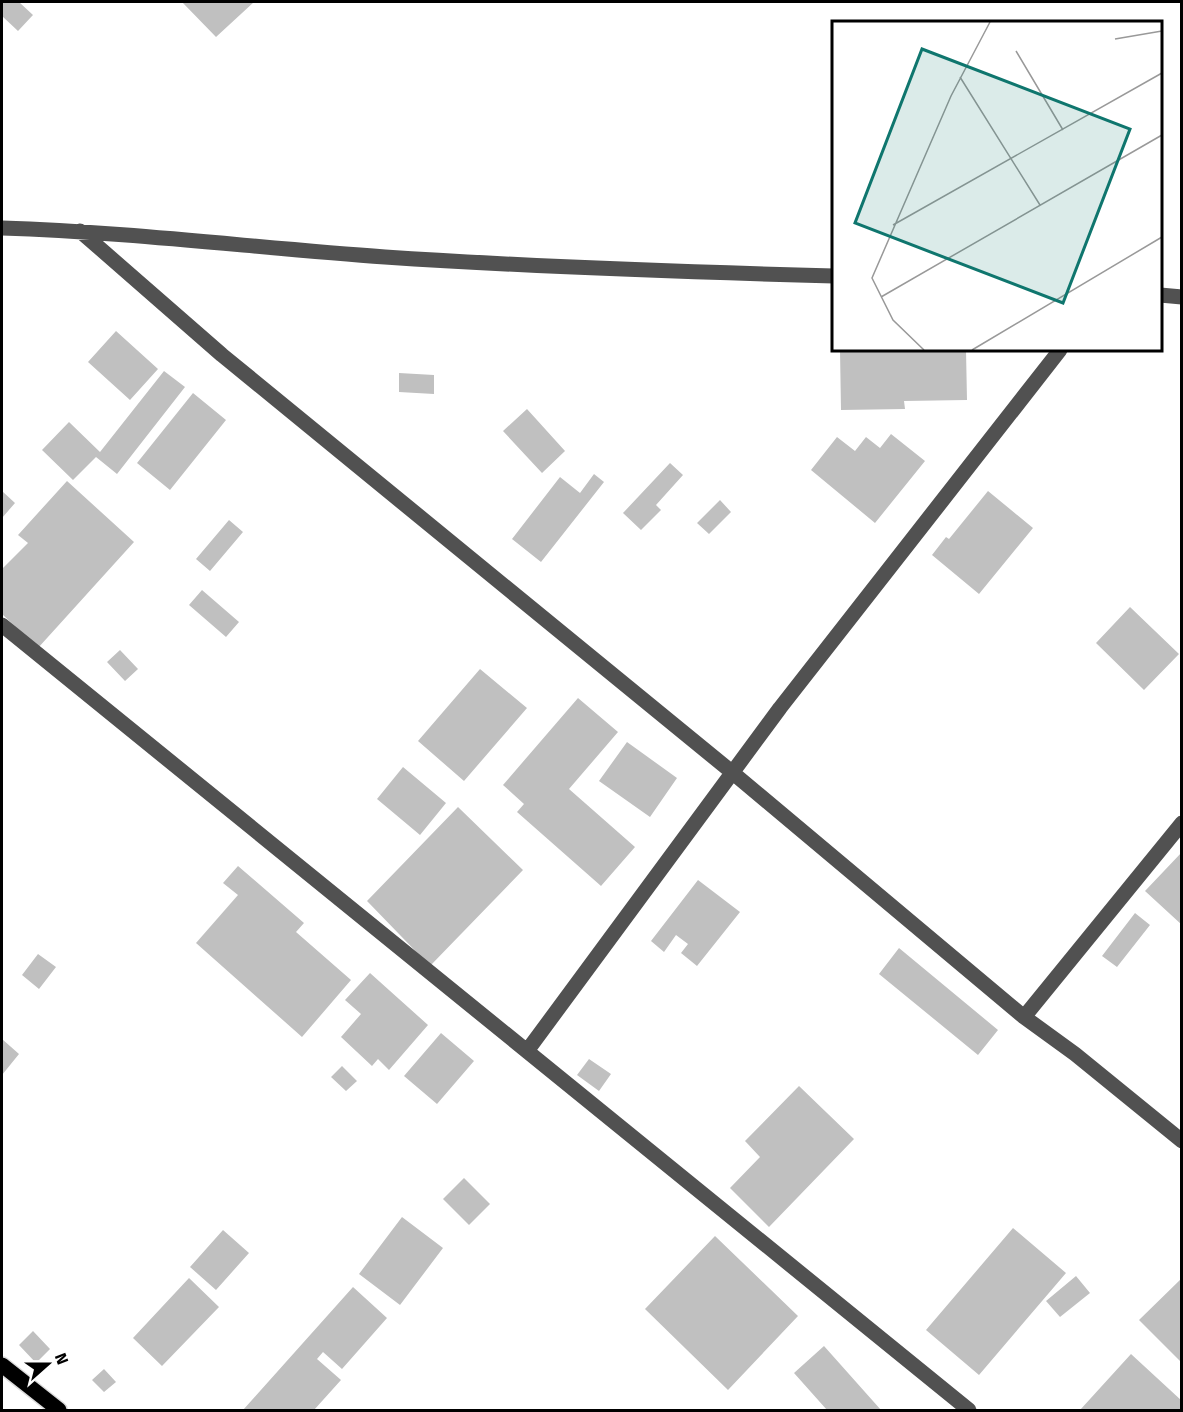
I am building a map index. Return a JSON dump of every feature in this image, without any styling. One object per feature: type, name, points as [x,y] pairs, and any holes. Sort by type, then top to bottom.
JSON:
[{"type":"main road","points":[[2,1365],[59,1410]]},
{"type":"street","points":[[2,228],[80,231],[385,257],[568,268],[832,276]]},
{"type":"street","points":[[80,231],[222,355],[733,773],[1024,1017],[1075,1054],[1182,1141]]},
{"type":"street","points":[[1162,295],[1182,297]]},
{"type":"street","points":[[527,1051],[787,699],[1059,351]]},
{"type":"street","points":[[2,625],[969,1410]]},
{"type":"street","points":[[1024,1017],[1182,823]]},
{"type":"building","points":[[2,2],[19,2],[33,15],[18,31],[2,16]]},
{"type":"building","points":[[182,2],[254,2],[216,37]]},
{"type":"building","points":[[116,331],[158,369],[130,400],[88,362]]},
{"type":"building","points":[[840,351],[966,351],[967,400],[904,401],[905,409],[841,410]]},
{"type":"building","points":[[164,371],[185,387],[117,474],[96,457],[73,480],[42,450],[69,422],[100,452]]},
{"type":"building","points":[[399,373],[434,375],[434,394],[399,392]]},
{"type":"building","points":[[193,393],[226,420],[170,490],[137,463]]},
{"type":"building","points":[[527,409],[565,451],[542,473],[503,431]]},
{"type":"building","points":[[891,434],[925,461],[875,523],[811,470],[837,437],[855,451],[866,437],[880,448]]},
{"type":"building","points":[[670,463],[683,475],[656,505],[661,510],[641,530],[623,513]]},
{"type":"building","points":[[594,474],[604,482],[541,562],[512,539],[560,477],[580,493]]},
{"type":"building","points":[[67,481],[134,542],[38,648],[2,614],[2,569],[28,543],[18,535]]},
{"type":"building","points":[[2,491],[15,503],[2,518]]},
{"type":"building","points":[[988,491],[1033,528],[979,594],[932,555],[946,537],[949,539]]},
{"type":"building","points":[[720,500],[731,512],[709,534],[697,523]]},
{"type":"building","points":[[229,520],[243,532],[210,571],[196,559]]},
{"type":"building","points":[[202,590],[239,622],[226,637],[189,605]]},
{"type":"building","points":[[1130,607],[1179,654],[1144,690],[1096,643]]},
{"type":"building","points":[[120,650],[138,669],[125,681],[107,662]]},
{"type":"building","points":[[480,669],[527,708],[464,781],[418,741]]},
{"type":"building","points":[[578,698],[618,732],[569,789],[635,847],[601,886],[517,812],[524,804],[503,785]]},
{"type":"building","points":[[627,742],[677,778],[650,817],[599,781]]},
{"type":"building","points":[[403,767],[446,803],[420,835],[377,799]]},
{"type":"building","points":[[458,807],[523,870],[430,966],[367,901]]},
{"type":"building","points":[[1182,852],[1182,925],[1145,891]]},
{"type":"building","points":[[238,866],[304,923],[296,932],[351,980],[302,1037],[196,943],[238,895],[223,883]]},
{"type":"building","points":[[698,880],[740,912],[697,966],[681,953],[688,944],[676,935],[664,952],[651,941]]},
{"type":"building","points":[[1135,913],[1150,925],[1117,967],[1102,956]]},
{"type":"building","points":[[899,948],[998,1030],[978,1055],[879,974]]},
{"type":"building","points":[[38,954],[56,967],[39,989],[22,975]]},
{"type":"building","points":[[370,973],[428,1025],[389,1070],[378,1059],[372,1066],[341,1037],[361,1014],[345,1000]]},
{"type":"building","points":[[441,1033],[474,1061],[437,1104],[404,1076]]},
{"type":"building","points":[[2,1039],[19,1054],[2,1075]]},
{"type":"building","points":[[589,1059],[611,1074],[599,1091],[577,1075]]},
{"type":"building","points":[[342,1066],[357,1081],[346,1091],[331,1077]]},
{"type":"building","points":[[799,1086],[854,1139],[769,1227],[730,1188],[760,1157],[745,1141]]},
{"type":"building","points":[[464,1178],[490,1204],[469,1225],[443,1199]]},
{"type":"building","points":[[402,1217],[443,1248],[400,1305],[359,1274]]},
{"type":"building","points":[[1013,1228],[1066,1273],[979,1375],[926,1330]]},
{"type":"building","points":[[223,1230],[249,1253],[216,1290],[190,1267]]},
{"type":"building","points":[[715,1236],[798,1316],[728,1390],[645,1309]]},
{"type":"building","points":[[1076,1276],[1090,1293],[1060,1317],[1046,1301]]},
{"type":"building","points":[[189,1278],[219,1307],[162,1366],[133,1338]]},
{"type":"building","points":[[1182,1278],[1182,1363],[1139,1320]]},
{"type":"building","points":[[353,1287],[387,1318],[342,1369],[323,1352],[317,1359],[341,1380],[314,1410],[243,1410]]},
{"type":"building","points":[[33,1331],[50,1349],[36,1363],[19,1345]]},
{"type":"building","points":[[824,1346],[881,1410],[827,1410],[794,1373]]},
{"type":"building","points":[[1131,1354],[1182,1401],[1182,1410],[1080,1410]]},
{"type":"building","points":[[104,1369],[116,1382],[104,1392],[92,1380]]}]
